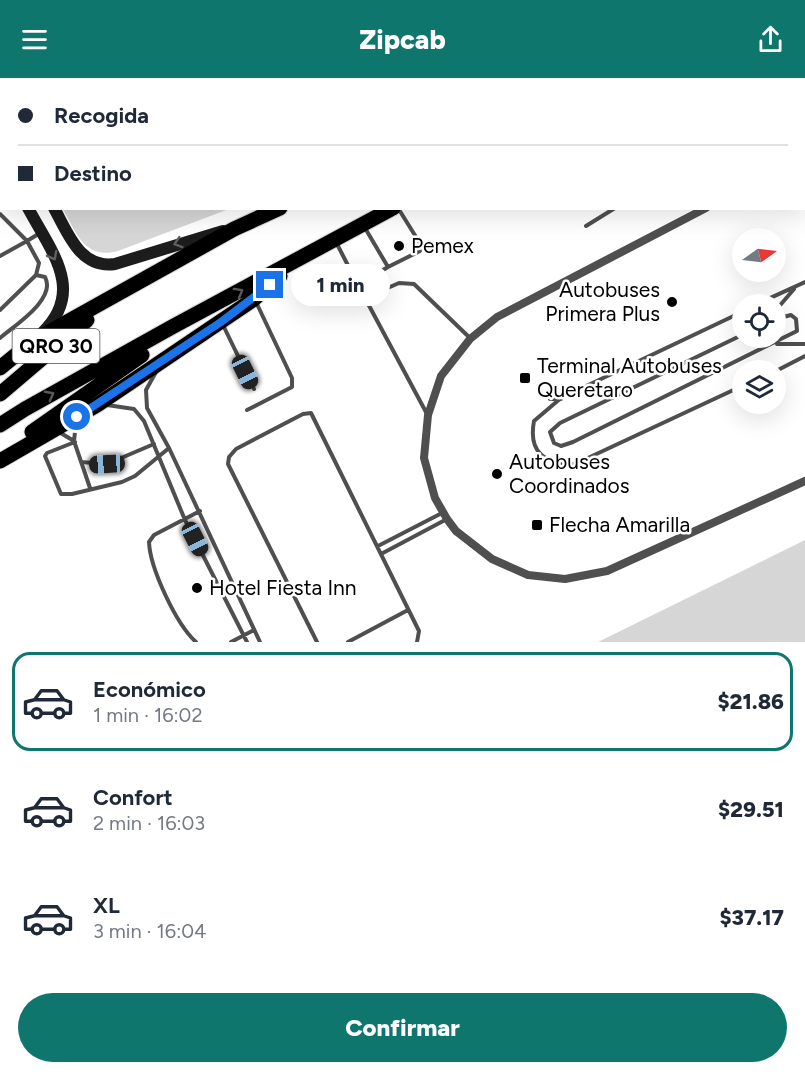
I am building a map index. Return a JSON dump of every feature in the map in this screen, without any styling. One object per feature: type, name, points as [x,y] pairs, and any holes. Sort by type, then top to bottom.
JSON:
[{"type":"highway","name":"QRO 30","points":[[0,368],[33,341],[234,229],[276,210]]},
{"type":"highway","name":"QRO 30","points":[[0,426],[25,409],[389,210]]},
{"type":"highway","points":[[0,461],[98,405],[221,322],[254,299],[300,258]]},
{"type":"highway","name":"QRO 30","points":[[0,394],[113,298]]},
{"type":"highway","name":"QRO 30","points":[[0,453],[102,384],[187,320]]},
{"type":"street","points":[[29,210],[61,271],[64,294],[48,327],[33,341]]},
{"type":"street","points":[[55,210],[77,250],[101,265],[115,264],[234,229]]},
{"type":"street","points":[[702,210],[496,317],[470,339],[441,376],[428,415],[424,458],[435,498],[456,531],[492,559],[528,575],[565,579],[607,571],[805,481]]},
{"type":"lane","points":[[358,285],[388,267],[417,255],[420,251],[421,245],[399,210]]},
{"type":"lane","points":[[586,226],[612,210]]},
{"type":"lane","points":[[0,214],[27,241],[39,263],[36,275],[0,310]]},
{"type":"lane","points":[[363,225],[388,267]]},
{"type":"lane","points":[[0,256],[41,233]]},
{"type":"lane","points":[[335,240],[428,415]]},
{"type":"lane","points":[[0,338],[37,308],[46,291],[47,282],[45,277],[36,275]]},
{"type":"lane","points":[[780,294],[805,282]]},
{"type":"lane","points":[[365,298],[399,283],[414,284],[470,339]]},
{"type":"lane","points":[[786,298],[796,287]]},
{"type":"lane","points":[[247,410],[292,387],[292,378],[254,299]]},
{"type":"lane","points":[[786,316],[791,315],[798,325],[797,331],[786,339]]},
{"type":"lane","points":[[732,317],[561,399],[533,419],[532,433],[536,449],[546,460],[559,464],[575,464],[732,391]]},
{"type":"lane","points":[[221,322],[254,389]]},
{"type":"lane","points":[[732,340],[553,427],[550,432],[554,443],[561,446],[573,442],[766,348]]},
{"type":"lane","points":[[786,344],[805,344]]},
{"type":"lane","points":[[183,347],[150,379],[144,398],[200,511],[260,642]]},
{"type":"lane","points":[[786,366],[805,356]]},
{"type":"lane","points":[[550,399],[561,399]]},
{"type":"lane","points":[[98,405],[134,409],[144,421],[185,520],[247,642]]},
{"type":"lane","points":[[317,642],[228,464],[229,457],[236,449],[303,414],[311,413],[418,631],[417,642]]},
{"type":"lane","points":[[77,417],[74,441],[90,488]]},
{"type":"lane","points":[[55,430],[74,441]]},
{"type":"lane","points":[[74,441],[47,453],[45,460],[61,494],[66,496],[90,488],[107,487],[135,476],[170,448]]},
{"type":"lane","points":[[81,462],[107,464],[154,444]]},
{"type":"lane","points":[[196,642],[185,630],[150,556],[151,537],[200,511]]},
{"type":"lane","points":[[378,546],[445,516]]},
{"type":"lane","points":[[381,554],[445,516]]},
{"type":"lane","points":[[348,642],[408,610]]},
{"type":"lane","points":[[231,642],[254,630]]},
{"type":"shaded area","points":[[64,210],[226,210],[118,251],[107,253],[97,252],[90,248],[72,227]]},
{"type":"shaded area","points":[[805,540],[805,642],[598,642]]},
{"type":"place","name":"Pemex","points":[[399,246]]},
{"type":"place","name":"Autobuses Primera Plus","points":[[672,302]]},
{"type":"place","name":"Terminal Autobuses Queretaro","points":[[525,378]]},
{"type":"place","name":"Autobuses Coordinados","points":[[497,474]]},
{"type":"place","name":"Flecha Amarilla","points":[[537,525]]},
{"type":"place","name":"Hotel Fiesta Inn","points":[[197,588]]},
{"type":"route","points":[[77,417],[221,322],[270,285]]}]
